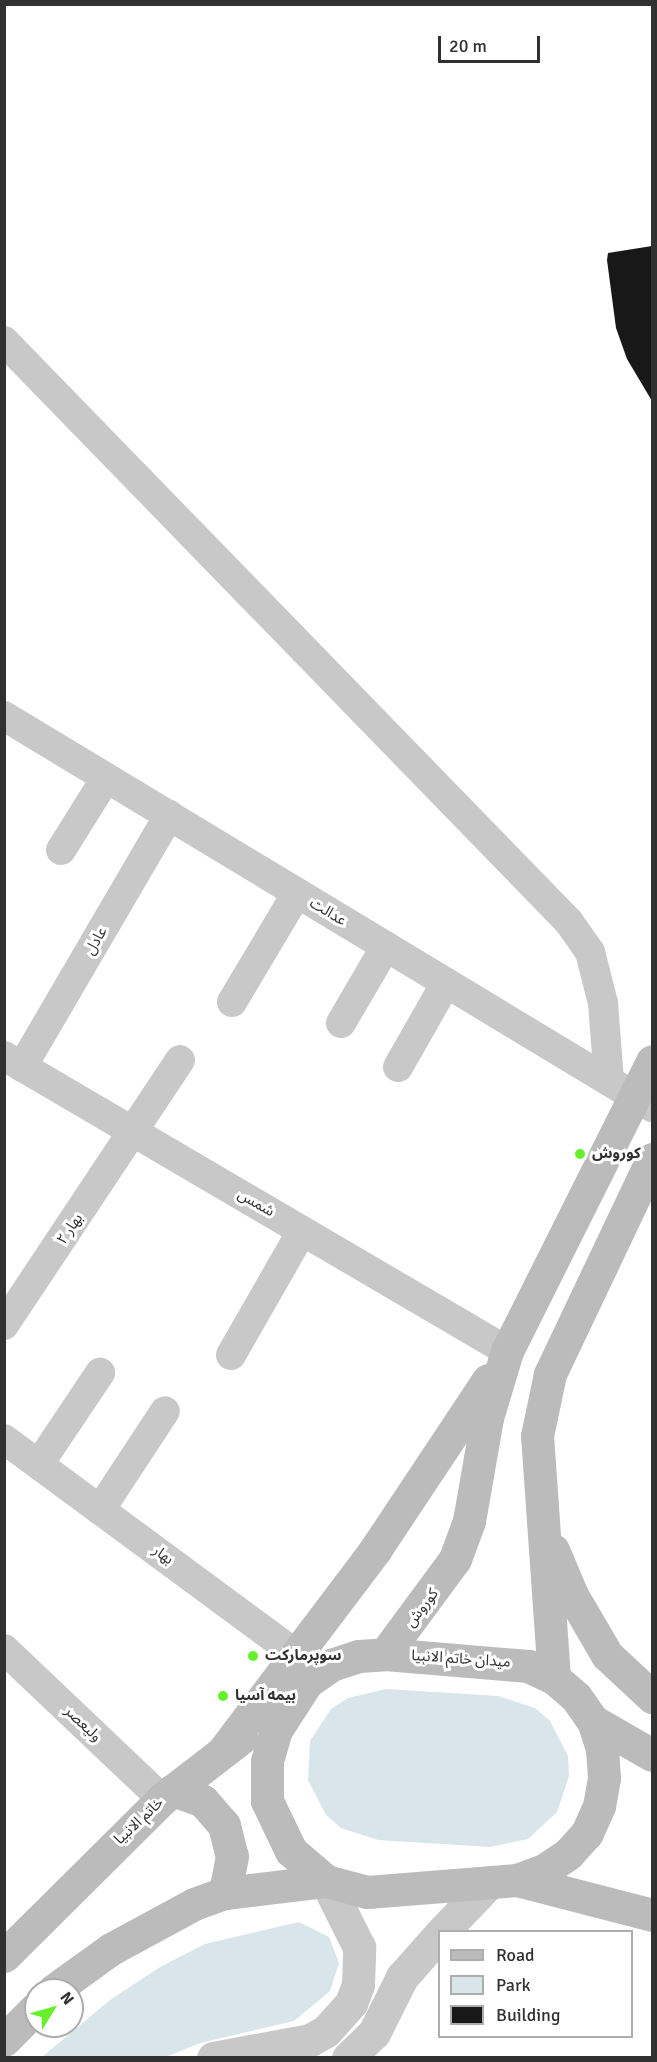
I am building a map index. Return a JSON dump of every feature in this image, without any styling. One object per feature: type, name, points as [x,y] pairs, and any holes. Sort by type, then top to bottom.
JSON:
[{"type":"main road","name":"کوروش","points":[[385,1654],[455,1559],[469,1521],[487,1418],[507,1351],[632,1095],[652,1061]]},
{"type":"main road","points":[[554,1678],[537,1436],[550,1374],[652,1159]]},
{"type":"main road","points":[[224,1749],[309,1663],[375,1550],[507,1351]]},
{"type":"main road","points":[[541,1511],[563,1575],[594,1635],[607,1655],[652,1697]]},
{"type":"main road","name":"میدان خاتم الانبیا","points":[[385,1654],[502,1660],[528,1666],[554,1678],[576,1697],[593,1721],[602,1749],[604,1778],[599,1806],[587,1833],[552,1865],[504,1881],[367,1892],[326,1881],[291,1851],[267,1801],[267,1761],[289,1704],[309,1663],[385,1654]]},
{"type":"main road","name":"خاتم الانبیا","points":[[4,1956],[167,1795],[224,1749],[289,1704]]},
{"type":"main road","points":[[593,1721],[652,1755]]},
{"type":"main road","points":[[167,1795],[202,1801],[224,1825],[232,1856],[225,1893]]},
{"type":"main road","points":[[72,1978],[157,1922],[225,1893],[326,1881]]},
{"type":"main road","points":[[504,1881],[652,1915]]},
{"type":"main road","points":[[4,2040],[24,2020]]},
{"type":"street","points":[[4,341],[569,922],[590,952],[603,1003],[632,1095]]},
{"type":"street","name":"عدالت","points":[[4,716],[632,1095]]},
{"type":"street","points":[[61,849],[106,778]]},
{"type":"street","name":"عادل","points":[[14,1062],[169,816]]},
{"type":"street","points":[[232,1002],[297,893]]},
{"type":"street","points":[[341,1023],[386,946]]},
{"type":"street","points":[[398,1067],[446,983]]},
{"type":"street","name":"بهار ۲","points":[[4,1325],[135,1133],[180,1060]]},
{"type":"street","name":"شمس","points":[[14,1062],[507,1351]]},
{"type":"street","points":[[231,1355],[302,1231]]},
{"type":"street","points":[[39,1464],[100,1373]]},
{"type":"street","points":[[100,1510],[165,1411]]},
{"type":"street","name":"بهار","points":[[4,1439],[309,1663]]},
{"type":"street","name":"ولیعصر","points":[[4,1649],[167,1795]]},
{"type":"street","points":[[213,2058],[310,2040],[327,2031],[351,2003],[358,1985],[359,1947],[326,1881]]},
{"type":"street","points":[[445,1930],[504,1881]]},
{"type":"street","points":[[348,2058],[374,2032],[402,1977],[438,1936]]},
{"type":"green space","points":[[386,1689],[498,1696],[535,1708],[550,1721],[568,1756],[569,1776],[557,1812],[528,1839],[490,1847],[378,1840],[341,1828],[326,1815],[308,1780],[310,1741],[331,1709],[348,1698]]},
{"type":"green space","points":[[299,1922],[329,1937],[339,1963],[330,1991],[294,2021],[200,2043],[166,2057],[42,2057],[65,2038],[84,2038],[84,2022],[110,2000],[160,1967],[205,1944]]},
{"type":"building","points":[[652,246],[652,401],[627,359],[616,328],[607,260],[608,253]]},
{"type":"place","name":"کوروش","points":[[580,1154]]},
{"type":"place","name":"سوپرمارکت","points":[[253,1656]]},
{"type":"place","name":"بیمه آسیا","points":[[223,1696]]}]
